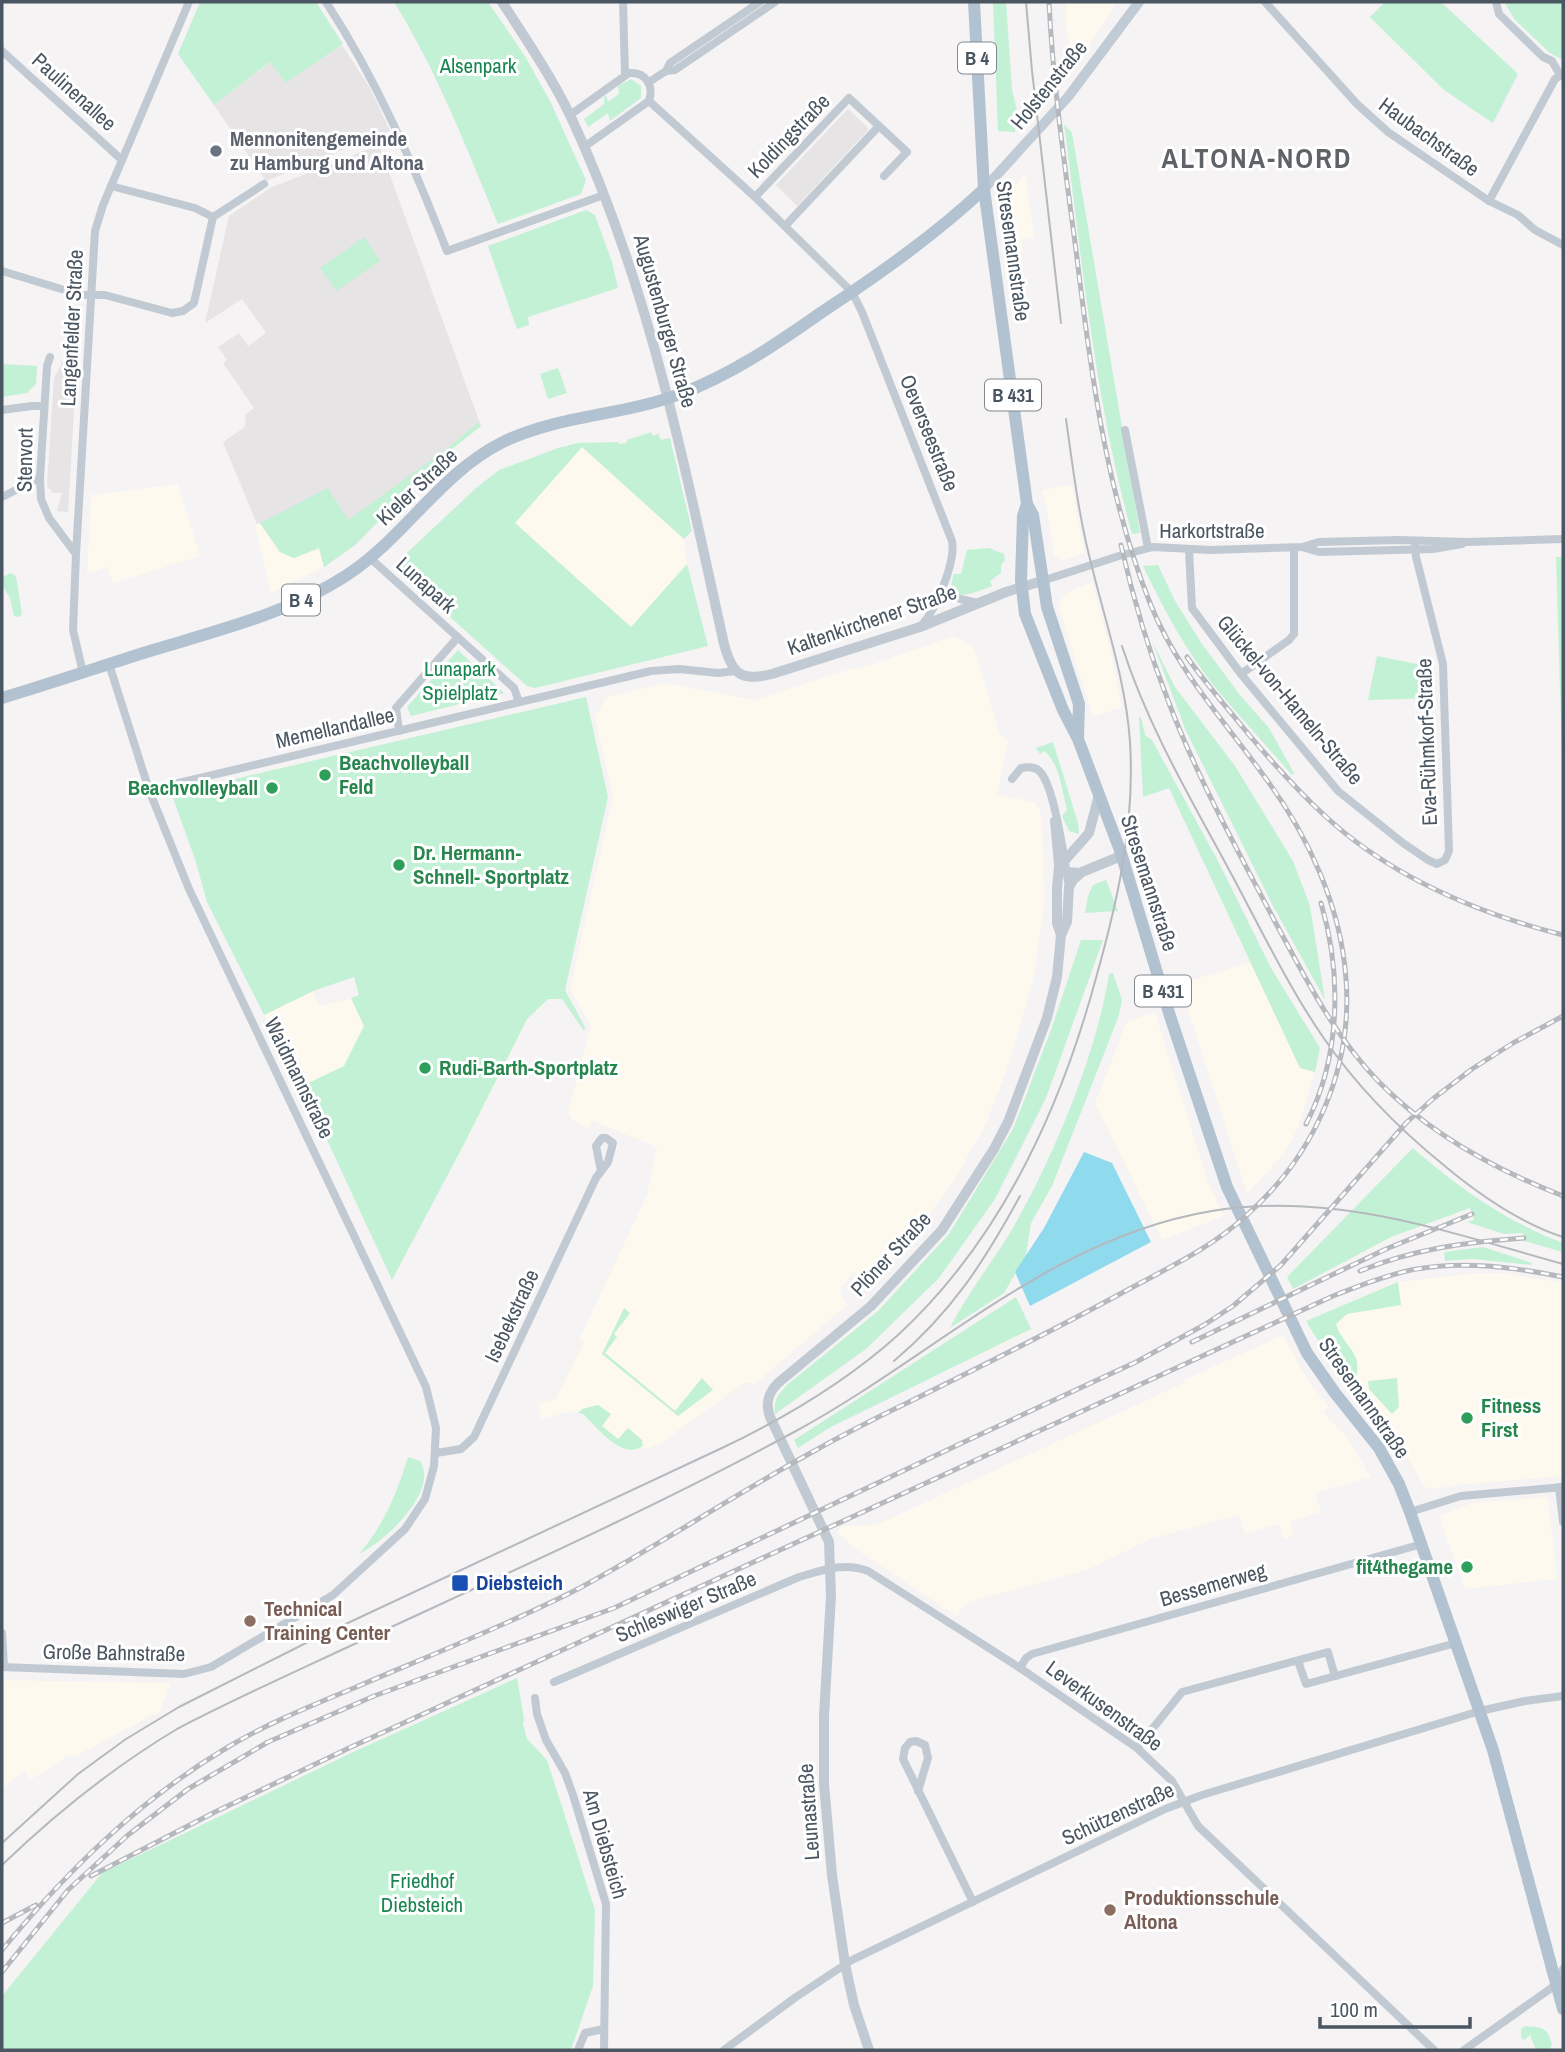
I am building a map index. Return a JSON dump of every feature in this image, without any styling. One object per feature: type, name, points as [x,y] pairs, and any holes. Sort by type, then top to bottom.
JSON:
[{"type":"main road","name":"Stresemannstraße","points":[[974,2],[984,189],[1027,505],[1033,515],[1047,607],[1079,704],[1078,739]]},
{"type":"main road","name":"Holstenstraße","points":[[984,189],[1068,97],[1139,2]]},
{"type":"main road","name":"Kieler Straße","points":[[2,698],[212,632],[294,603],[333,583],[370,558],[460,470],[503,442],[559,422],[669,398],[713,380],[759,354],[852,292],[957,214],[984,189]]},
{"type":"main road","name":"Stresemannstraße","points":[[1027,505],[1023,516],[1021,587],[1027,622],[1099,794],[1189,1075],[1236,1208],[1307,1353],[1379,1448],[1399,1484],[1410,1512],[1480,1711],[1506,1795],[1560,1987],[1563,2009]]},
{"type":"street","name":"Langenfelder Straße","points":[[83,673],[73,630],[95,231],[189,2]]},
{"type":"street","points":[[326,2],[358,54],[399,134],[447,251],[604,195]]},
{"type":"street","name":"Augustenburger Straße","points":[[502,2],[534,51],[570,115],[623,246],[669,398],[726,651],[736,671]]},
{"type":"street","points":[[623,2],[625,75]]},
{"type":"street","points":[[666,71],[670,63],[760,2]]},
{"type":"street","points":[[649,82],[666,71],[675,70],[775,2]]},
{"type":"street","name":"Haubachstraße","points":[[1265,2],[1371,118],[1423,158],[1563,245]]},
{"type":"street","points":[[1489,201],[1555,79],[1562,74],[1552,61],[1543,57],[1499,14],[1496,2]]},
{"type":"street","name":"Paulinenallee","points":[[2,51],[122,160]]},
{"type":"street","points":[[570,115],[625,75],[639,74],[649,82],[649,101],[584,147]]},
{"type":"street","name":"Koldingstraße","points":[[755,197],[849,98],[907,152],[884,176]]},
{"type":"street","name":"Koldingstraße","points":[[649,101],[755,197],[852,292]]},
{"type":"street","points":[[785,226],[879,126]]},
{"type":"street","points":[[2,271],[81,295],[106,295],[172,313],[187,309],[194,303],[213,216],[264,184]]},
{"type":"street","points":[[111,187],[195,208],[213,216]]},
{"type":"street","name":"Oeverseestraße","points":[[852,292],[952,541],[953,552],[941,590],[931,614],[920,627]]},
{"type":"street","name":"Stenvort","points":[[50,357],[44,406],[41,499],[49,518],[76,554]]},
{"type":"street","points":[[2,410],[32,405],[44,406]]},
{"type":"street","points":[[1125,430],[1148,548]]},
{"type":"street","points":[[2,497],[40,478]]},
{"type":"street","name":"Harkortstraße","points":[[1042,581],[1148,548],[1298,548],[1319,552],[1415,545],[1446,548],[1467,542],[1562,538]]},
{"type":"street","name":"Eva-Rühmkorf-Straße","points":[[1415,545],[1444,664],[1449,851],[1445,860]]},
{"type":"street","points":[[1241,674],[1294,634],[1298,548]]},
{"type":"street","name":"Glückel-von-Hameln-Straße","points":[[1189,550],[1192,608],[1241,674],[1338,791],[1428,860],[1437,864],[1445,860]]},
{"type":"street","name":"Lunapark","points":[[370,558],[514,688],[519,702]]},
{"type":"street","name":"Kaltenkirchener Straße","points":[[736,671],[751,678],[764,676],[920,627],[1042,581]]},
{"type":"street","points":[[941,590],[960,599],[978,603]]},
{"type":"street","name":"Lunapark","points":[[399,731],[396,708],[458,637]]},
{"type":"street","name":"Waidmannstraße","points":[[109,664],[149,790],[189,889],[426,1387],[435,1418],[436,1453],[429,1490],[421,1507]]},
{"type":"street","name":"Memellandallee","points":[[149,790],[651,671],[736,671]]},
{"type":"street","name":"Plöner Straße","points":[[832,1568],[826,1535],[769,1417],[768,1396],[778,1382],[872,1306],[943,1230],[1008,1122],[1046,1018],[1057,976],[1061,935],[1067,922],[1069,887],[1060,830],[1045,778],[1039,769],[1029,767],[1021,768],[1012,779]]},
{"type":"street","points":[[1082,873],[1064,866],[1093,825],[1099,794]]},
{"type":"street","name":"Plöner Straße","points":[[1054,814],[1056,856],[1064,866]]},
{"type":"street","points":[[1060,830],[1070,840],[1084,841]]},
{"type":"street","points":[[1069,887],[1082,873],[1121,856]]},
{"type":"street","name":"Plöner Straße","points":[[1061,935],[1057,923],[1057,888],[1064,866]]},
{"type":"street","name":"Isebekstraße","points":[[436,1453],[461,1449],[474,1437],[601,1171]]},
{"type":"street","points":[[1410,1512],[1461,1496],[1561,1487],[1563,1522]]},
{"type":"street","name":"Große Bahnstraße","points":[[3,1667],[184,1674],[201,1671],[282,1627],[333,1595],[405,1529],[421,1507]]},
{"type":"street","name":"Bessemerweg","points":[[1020,1668],[1032,1654],[1422,1544]]},
{"type":"street","name":"Leverkusenstraße","points":[[832,1568],[848,1566],[868,1571],[1020,1668],[1137,1748],[1166,1772],[1198,1826],[1434,2050]]},
{"type":"street","name":"Schleswiger Straße","points":[[554,1682],[799,1577],[832,1568]]},
{"type":"street","name":"Leunastraße","points":[[832,1568],[824,1716],[824,1783],[832,1875],[845,1964],[854,2005],[869,2050]]},
{"type":"street","points":[[2,1633],[3,1667]]},
{"type":"street","points":[[1298,1661],[1306,1685],[1456,1643]]},
{"type":"street","points":[[1137,1748],[1182,1692],[1328,1652],[1335,1676]]},
{"type":"street","name":"Schützenstraße","points":[[724,2050],[845,1964],[1183,1802],[1480,1711],[1563,1696]]},
{"type":"street","name":"Am Diebsteich","points":[[535,1698],[537,1714],[547,1740],[565,1773],[603,1889],[607,1919],[604,2050]]},
{"type":"street","points":[[918,1791],[928,1758],[925,1745],[916,1741],[910,1742],[903,1754],[918,1791],[973,1902]]},
{"type":"street","points":[[1464,2050],[1560,1987],[1563,1969]]},
{"type":"street","points":[[578,2050],[585,2033],[604,2029]]},
{"type":"shaded area","points":[[1066,2],[1117,2],[1074,69],[1066,28]]},
{"type":"shaded area","points":[[342,45],[370,88],[390,131],[266,181],[214,105],[271,62],[286,83]]},
{"type":"shaded area","points":[[848,109],[869,129],[797,206],[776,185]]},
{"type":"shaded area","points":[[379,145],[481,426],[443,456],[355,545],[324,567],[319,548],[294,558],[280,552],[260,523],[257,524],[223,442],[245,427],[246,414],[254,408],[223,363],[227,360],[218,347],[239,333],[248,346],[266,333],[242,299],[205,323],[229,216],[270,188]]},
{"type":"shaded area","points":[[1025,173],[1034,237],[1021,239],[1023,251],[1009,253],[1005,207],[1011,190]]},
{"type":"shaded area","points":[[63,361],[77,361],[68,512],[57,511],[62,493],[53,493],[47,486],[54,378]]},
{"type":"shaded area","points":[[582,447],[684,539],[687,564],[631,627],[515,523]]},
{"type":"shaded area","points":[[178,484],[200,556],[113,583],[107,567],[87,573],[91,495]]},
{"type":"shaded area","points":[[1072,485],[1085,553],[1061,561],[1054,555],[1046,503],[1041,490]]},
{"type":"shaded area","points":[[260,523],[280,552],[319,548],[324,567],[271,593],[255,525]]},
{"type":"shaded area","points":[[1092,582],[1111,651],[1122,707],[1093,717],[1059,608],[1066,593]]},
{"type":"shaded area","points":[[954,636],[974,648],[1000,735],[1008,741],[997,795],[1034,802],[1040,810],[1043,847],[1044,904],[1034,977],[1007,1070],[985,1126],[952,1184],[907,1244],[874,1280],[853,1273],[840,1290],[847,1305],[755,1384],[745,1382],[661,1443],[648,1448],[633,1450],[619,1447],[583,1414],[568,1412],[542,1419],[538,1404],[556,1399],[584,1342],[579,1340],[647,1195],[657,1147],[593,1121],[588,1129],[572,1119],[568,1112],[591,1026],[570,989],[613,797],[595,717],[607,697],[666,683],[754,700],[871,665]]},
{"type":"shaded area","points":[[1250,962],[1300,1068],[1315,1072],[1299,1126],[1283,1155],[1247,1194],[1180,984]]},
{"type":"shaded area","points":[[313,992],[320,1006],[351,998],[364,1026],[344,1066],[302,1086],[264,1015]]},
{"type":"shaded area","points":[[1155,1012],[1209,1185],[1224,1216],[1162,1240],[1095,1103],[1127,1021]]},
{"type":"shaded area","points":[[1501,1273],[1563,1283],[1563,1476],[1426,1488],[1387,1426],[1331,1362],[1306,1321],[1398,1282]]},
{"type":"shaded area","points":[[1283,1335],[1301,1369],[1328,1407],[1323,1412],[1345,1435],[1371,1477],[1315,1493],[1321,1512],[1290,1522],[1293,1536],[1284,1539],[1279,1524],[1245,1534],[1239,1515],[1150,1539],[1087,1570],[967,1602],[956,1616],[857,1550],[836,1532],[843,1526],[876,1525]]},
{"type":"shaded area","points":[[1548,1497],[1557,1579],[1465,1589],[1439,1516],[1472,1503]]},
{"type":"shaded area","points":[[2,1680],[171,1684],[160,1711],[76,1756],[68,1756],[30,1780],[24,1771],[2,1789]]},
{"type":"green space","points":[[200,2],[316,2],[343,44],[286,83],[270,62],[214,105],[178,54]]},
{"type":"green space","name":"Alsenpark","points":[[394,2],[488,2],[525,56],[550,101],[586,180],[581,194],[498,224],[438,83]]},
{"type":"green space","points":[[993,2],[1006,2],[1012,90],[1017,110],[1015,132],[998,131]]},
{"type":"green space","points":[[1385,2],[1441,2],[1518,74],[1493,123],[1444,90],[1370,17]]},
{"type":"green space","points":[[1504,2],[1563,2],[1563,60],[1550,53],[1515,20]]},
{"type":"green space","points":[[631,79],[641,86],[641,98],[610,121],[608,113],[588,127],[584,119],[604,104],[606,95],[608,102],[619,94],[618,86]]},
{"type":"green space","points":[[1064,124],[1072,133],[1140,533],[1132,534],[1108,433],[1091,330]]},
{"type":"green space","points":[[586,210],[595,215],[618,288],[528,317],[529,325],[517,329],[488,246]]},
{"type":"green space","points":[[364,237],[380,261],[336,291],[320,268]]},
{"type":"green space","points":[[2,364],[37,366],[36,384],[27,393],[2,397]]},
{"type":"green space","points":[[558,368],[567,393],[548,399],[540,374]]},
{"type":"green space","points":[[479,422],[481,426],[443,456],[355,545],[324,567],[319,548],[294,558],[280,552],[260,523],[328,488],[348,520]]},
{"type":"green space","points":[[652,432],[655,436],[658,433],[661,440],[670,438],[692,531],[684,539],[582,447],[515,523],[631,627],[687,564],[708,646],[535,688],[527,686],[393,566],[499,470],[578,443],[627,443],[627,440]]},
{"type":"green space","points":[[989,548],[1004,554],[1005,560],[1001,565],[1001,573],[990,581],[992,586],[963,595],[953,591],[954,574],[961,574],[967,550]]},
{"type":"green space","points":[[1556,557],[1563,557],[1563,789]]},
{"type":"green space","points":[[1158,565],[1175,601],[1202,644],[1269,728],[1294,773],[1292,775],[1214,686],[1184,643],[1143,566]]},
{"type":"green space","points":[[11,573],[16,576],[22,614],[19,617],[14,616],[10,598],[2,585],[2,577]]},
{"type":"green space","points":[[1152,641],[1175,687],[1235,766],[1293,861],[1310,906],[1325,1000],[1272,904],[1186,731]]},
{"type":"green space","name":"Lunapark Spielplatz","points":[[458,650],[504,693],[411,716],[407,707]]},
{"type":"green space","points":[[1377,656],[1431,667],[1432,698],[1368,700]]},
{"type":"green space","name":"Dr. Hermann- Schnell- Sportplatz","points":[[586,697],[608,797],[565,990],[585,1027],[584,1031],[562,999],[548,999],[527,1019],[392,1280],[302,1086],[344,1066],[364,1026],[351,998],[359,995],[354,977],[313,991],[264,1015],[207,902],[173,798],[187,790]]},
{"type":"green space","points":[[1139,717],[1145,735],[1152,740],[1218,861],[1271,968],[1320,1048],[1315,1072],[1300,1068],[1169,788],[1143,797]]},
{"type":"green space","points":[[1053,742],[1079,834],[1069,831],[1062,816],[1067,810],[1054,763],[1044,751],[1040,754],[1036,748]]},
{"type":"green space","points":[[1106,880],[1118,911],[1085,913],[1093,885]]},
{"type":"green space","points":[[1081,940],[1103,940],[1046,1098],[995,1199],[939,1278],[866,1349],[775,1414],[777,1398],[787,1385],[878,1311],[949,1234],[1013,1129],[1051,1030]]},
{"type":"green space","points":[[1113,973],[1122,1000],[1118,1018],[1052,1186],[1031,1223],[1026,1255],[1004,1293],[950,1328],[1010,1233],[1047,1163],[1085,1068],[1109,974]]},
{"type":"green space","points":[[1413,1148],[1484,1202],[1522,1225],[1563,1243],[1563,1252],[1524,1241],[1523,1233],[1504,1234],[1467,1222],[1474,1220],[1470,1208],[1391,1237],[1293,1289],[1287,1277]]},
{"type":"green space","points":[[1483,1247],[1532,1265],[1473,1259],[1445,1261],[1444,1252]]},
{"type":"green space","points":[[1398,1282],[1401,1305],[1347,1314],[1336,1324],[1356,1358],[1360,1396],[1331,1362],[1306,1321]]},
{"type":"green space","points":[[1016,1297],[1031,1329],[829,1428],[798,1448],[794,1440]]},
{"type":"green space","points":[[624,1308],[630,1313],[614,1334],[617,1337],[605,1353],[675,1411],[702,1378],[713,1390],[678,1416],[602,1354]]},
{"type":"green space","points":[[1397,1378],[1399,1407],[1392,1414],[1369,1389],[1368,1381]]},
{"type":"green space","points":[[598,1405],[611,1414],[602,1426],[618,1439],[628,1428],[642,1440],[643,1446],[627,1449],[618,1446],[583,1414],[578,1413],[582,1409]]},
{"type":"green space","points":[[408,1457],[420,1461],[424,1473],[416,1500],[395,1527],[359,1554],[376,1532],[389,1508]]},
{"type":"green space","name":"Friedhof Diebsteich","points":[[517,1678],[527,1739],[547,1760],[595,1910],[593,1986],[571,2050],[2,2050],[2,1996],[102,1873],[351,1753]]},
{"type":"green space","points":[[1525,2026],[1546,2031],[1552,2045],[1549,2050],[1536,2050],[1530,2035],[1524,2040],[1521,2038],[1521,2029]]},
{"type":"water","points":[[1084,1152],[1112,1163],[1151,1242],[1030,1306],[1015,1272],[1044,1228]]},
{"type":"tram line","points":[[1026,2],[1061,323]]},
{"type":"tram line","points":[[2,1843],[78,1774],[126,1739],[179,1707],[320,1636],[722,1448],[814,1398],[898,1335],[935,1298],[967,1258],[1022,1171],[1064,1077],[1104,949],[1118,891],[1127,832],[1131,772],[1128,720],[1120,675],[1083,530],[1066,419]]},
{"type":"tram line","points":[[1122,646],[1143,703],[1183,785],[1285,974],[1336,1055],[1364,1090],[1395,1122],[1459,1178],[1516,1216],[1563,1237]]},
{"type":"tram line","points":[[894,1361],[915,1343],[950,1305],[980,1264],[1020,1196]]},
{"type":"tram line","points":[[2,1865],[85,1792],[177,1729],[581,1539],[743,1459],[847,1401],[1046,1272],[1099,1246],[1154,1225],[1212,1211],[1258,1206],[1302,1206],[1390,1218],[1563,1264]]},
{"type":"railway","points":[[2,1950],[52,1892],[106,1839],[164,1790],[228,1747],[290,1715],[570,1593],[825,1445],[1177,1263],[1207,1246],[1248,1214],[1292,1165],[1310,1137],[1324,1108],[1343,1045],[1347,1013],[1346,979],[1337,925],[1320,872],[1295,822],[1173,650],[1150,603],[1135,561],[1111,474],[1087,339],[1053,64],[1049,2]]},
{"type":"railway","points":[[1121,545],[1148,645],[1192,758],[1308,983],[1347,1045],[1399,1101],[1442,1134],[1513,1175],[1563,1196]]},
{"type":"railway","points":[[1187,657],[1250,736],[1313,805],[1376,856],[1436,890],[1498,916],[1563,935]]},
{"type":"railway","points":[[1306,1124],[1326,1071],[1335,1015],[1332,958],[1321,903]]},
{"type":"railway","points":[[2,1972],[68,1890],[128,1835],[188,1789],[268,1742],[374,1696],[614,1608],[1136,1362],[1204,1325],[1233,1306],[1281,1265],[1407,1122],[1434,1098],[1472,1069],[1563,1016]]},
{"type":"railway","points":[[1192,1342],[1386,1249],[1472,1214]]},
{"type":"railway","points":[[1360,1271],[1400,1257],[1441,1248],[1524,1238]]},
{"type":"railway","points":[[91,1876],[215,1812],[349,1748],[1333,1296],[1391,1275],[1449,1265],[1487,1266],[1563,1277]]},
{"type":"railway","points":[[2,1923],[36,1905]]},
{"type":"place","name":"Mennonitengemeinde zu Hamburg und Altona","points":[[216,151]]},
{"type":"place","name":"Beachvolleyball Feld","points":[[325,775]]},
{"type":"place","name":"Beachvolleyball","points":[[272,788]]},
{"type":"place","name":"Dr. Hermann- Schnell- Sportplatz","points":[[399,865]]},
{"type":"place","name":"Rudi-Barth-Sportplatz","points":[[425,1068]]},
{"type":"place","name":"Fitness First","points":[[1467,1418]]},
{"type":"place","name":"fit4thegame","points":[[1467,1567]]},
{"type":"place","name":"Diebsteich","points":[[460,1583]]},
{"type":"place","name":"Technical Training Center","points":[[250,1621]]},
{"type":"place","name":"Produktionsschule Altona","points":[[1110,1910]]},
{"type":"district","name":"ALTONA-NORD","points":[[1257,158]]}]
